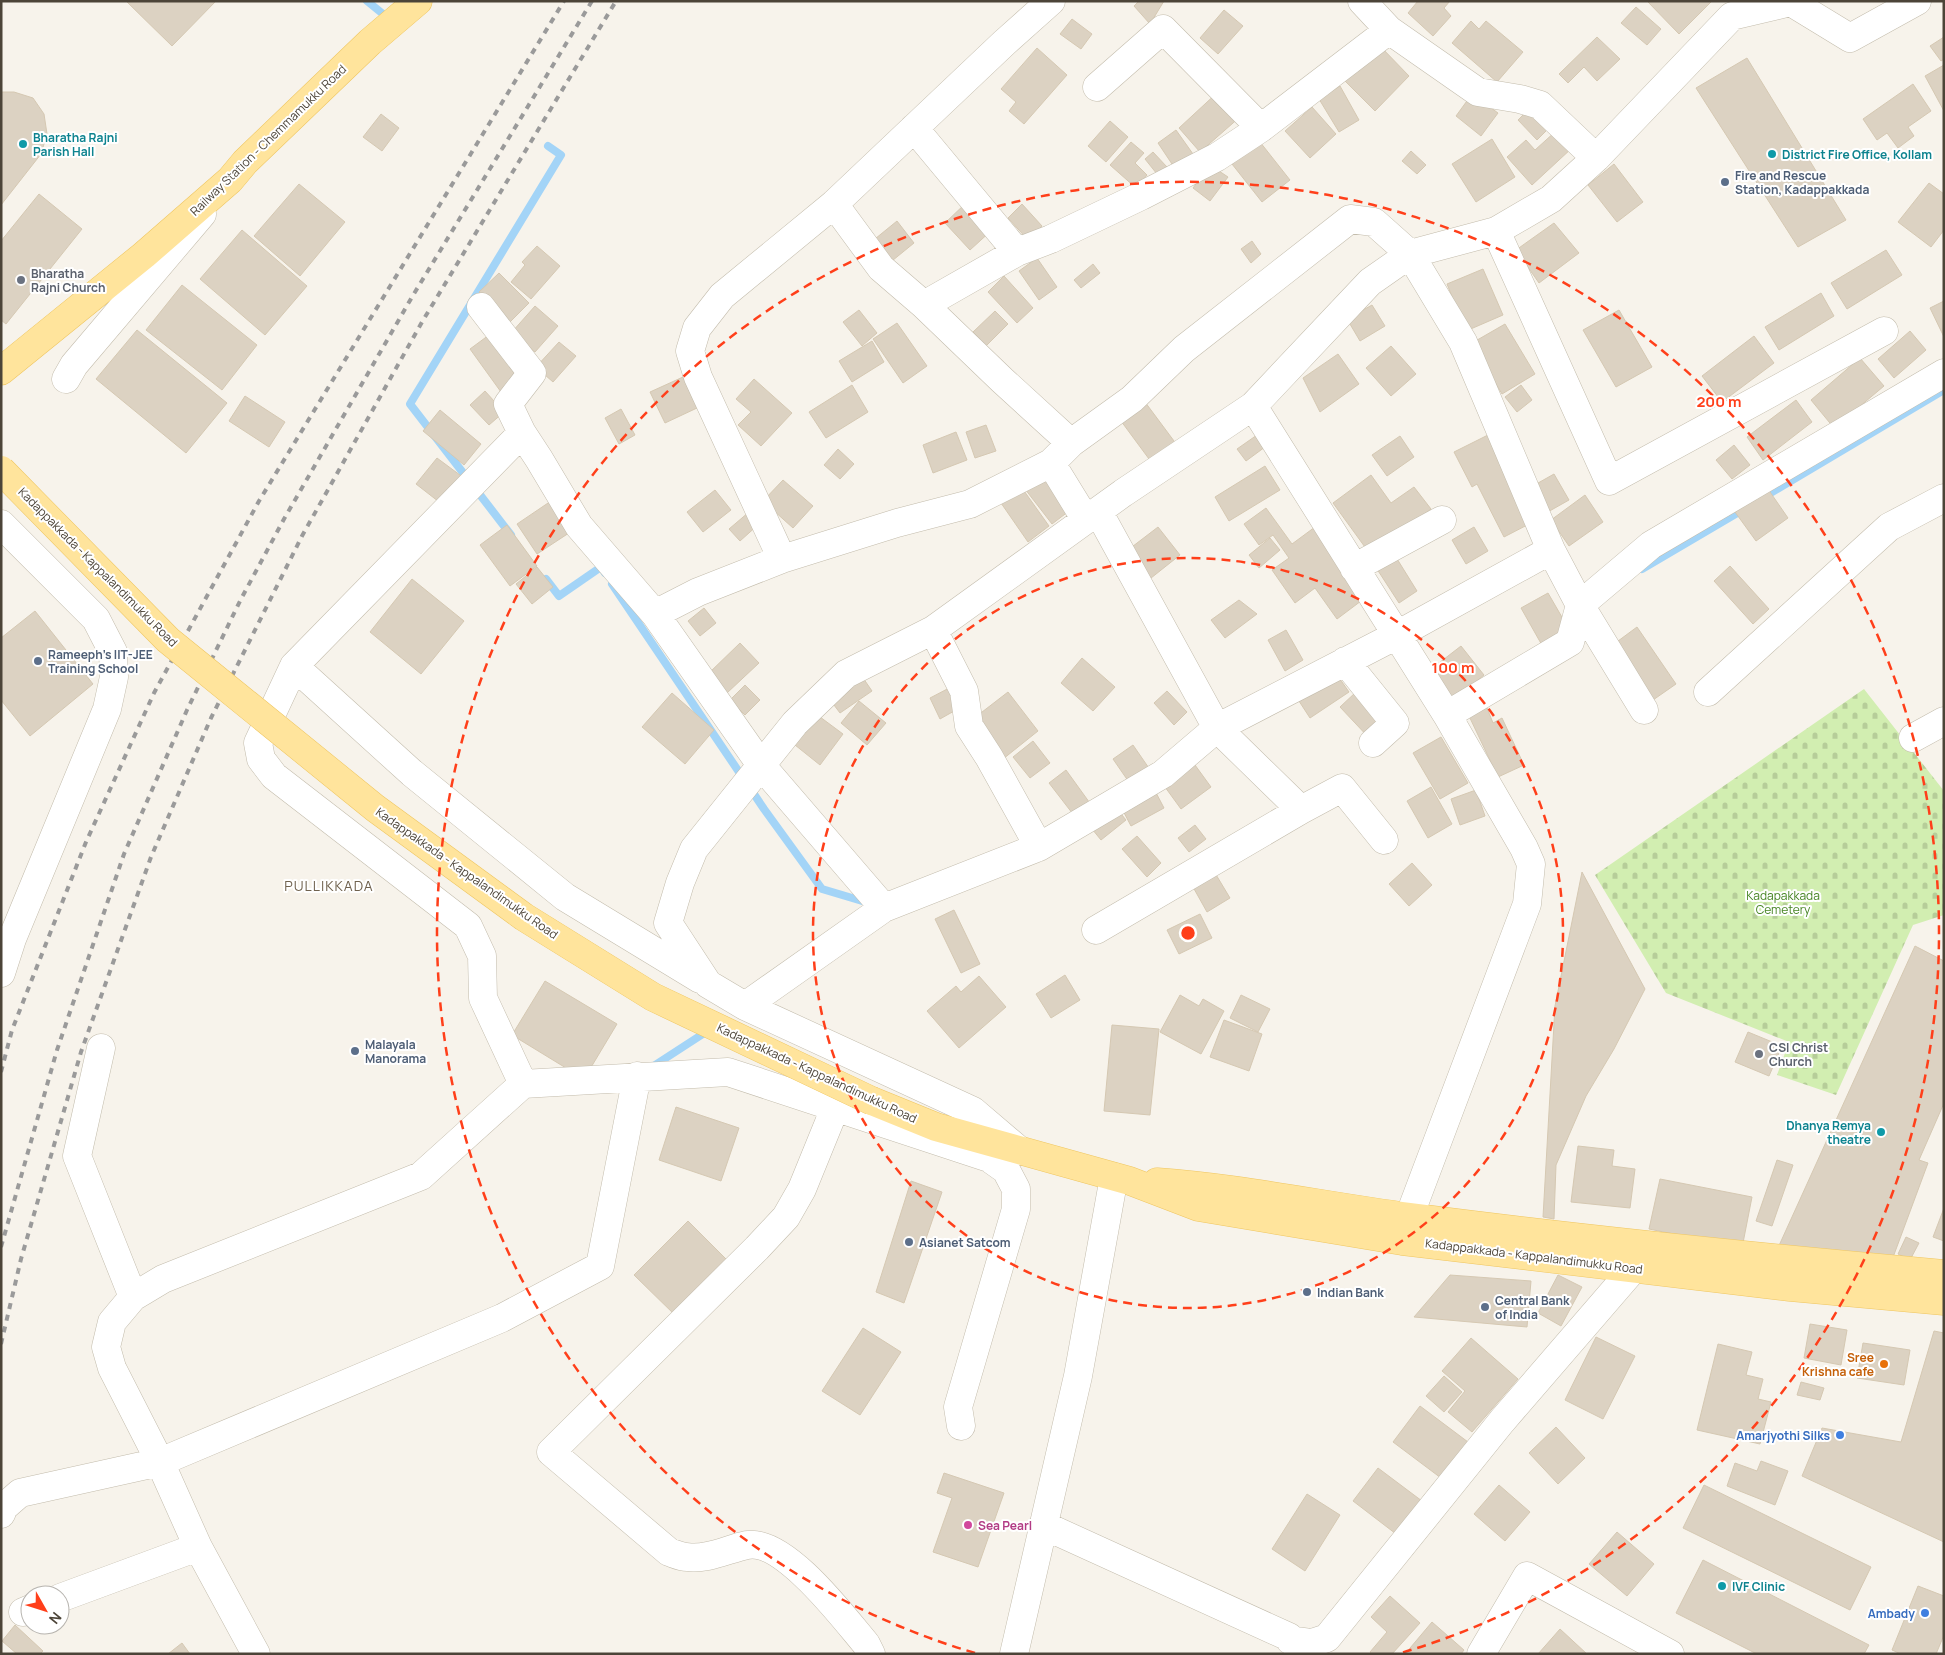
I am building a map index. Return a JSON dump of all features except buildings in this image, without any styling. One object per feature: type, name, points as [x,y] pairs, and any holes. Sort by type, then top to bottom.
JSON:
[{"type":"main road","name":"Railway Station - Chemmamukku Road","points":[[1,371],[144,255],[230,180],[245,162],[370,42],[418,1]]},
{"type":"main road","name":"Kadappakkada - Kappalandimukku Road","points":[[1,470],[168,640],[375,808],[524,917],[653,997],[872,1101],[936,1127],[1122,1179],[1198,1207],[1402,1241],[1790,1287],[1944,1301]]},
{"type":"main road","name":"Kadappakkada - Kappalandimukku Road","points":[[1122,1179],[1201,1186],[1409,1217],[1803,1262],[1944,1274]]},
{"type":"street","points":[[782,559],[698,377],[690,351],[697,328],[722,296],[834,204],[1051,1]]},
{"type":"street","points":[[1362,1],[1389,30],[1478,92],[1520,99],[1540,105],[1596,158]]},
{"type":"street","points":[[708,984],[668,924],[680,883],[694,849],[794,723],[846,674],[933,630],[1092,516],[1253,406],[1370,282],[1410,254],[1496,231],[1551,198],[1596,158],[1732,16],[1791,1],[1850,38],[1917,1]]},
{"type":"street","points":[[1097,87],[1163,29],[1261,128]]},
{"type":"street","points":[[924,305],[1017,252],[1051,239],[1216,158],[1261,128],[1389,30]]},
{"type":"street","points":[[914,128],[1017,252]]},
{"type":"street","points":[[66,379],[80,358],[230,180]]},
{"type":"street","points":[[834,204],[881,268],[924,305],[1009,387],[1071,443]]},
{"type":"street","points":[[655,614],[698,592],[782,559],[897,523],[970,504],[1050,463],[1071,443],[1132,399],[1184,349],[1350,219],[1374,222],[1410,254],[1462,342],[1551,550],[1580,605],[1644,710]]},
{"type":"street","points":[[1496,231],[1608,481],[1884,331]]},
{"type":"street","points":[[482,307],[532,373],[508,404],[522,433],[579,526],[655,614],[761,765],[884,908]]},
{"type":"street","points":[[1447,716],[1570,642],[1580,605],[1651,545],[1944,373]]},
{"type":"street","points":[[1253,406],[1447,716],[1524,848],[1531,864],[1527,904],[1409,1217]]},
{"type":"street","points":[[522,433],[294,666],[258,743],[261,759],[274,776],[468,926],[482,956],[483,998],[523,1084]]},
{"type":"street","points":[[1050,463],[1092,516],[1217,728],[1301,810]]},
{"type":"street","points":[[1708,692],[1889,527],[1944,498]]},
{"type":"street","points":[[1354,568],[1442,520]]},
{"type":"street","points":[[1,524],[96,619],[113,652],[114,677],[107,709],[7,941],[1,973]]},
{"type":"street","points":[[745,1006],[884,908],[1039,847],[1163,774],[1217,728],[1397,635],[1551,550]]},
{"type":"street","points":[[933,630],[964,691],[969,726],[990,757],[1039,847]]},
{"type":"street","points":[[1345,661],[1395,723],[1373,743]]},
{"type":"street","points":[[294,666],[412,773],[564,897],[745,1006],[973,1111],[1030,1153],[1011,1179]]},
{"type":"street","points":[[1913,738],[1944,721]]},
{"type":"street","points":[[1096,930],[1342,788],[1384,840]]},
{"type":"street","points":[[101,1048],[77,1156],[133,1297]]},
{"type":"street","points":[[256,1654],[198,1547],[160,1462],[112,1368],[106,1347],[112,1322],[133,1297],[163,1279],[421,1176],[523,1084],[728,1072],[989,1158],[1006,1170],[1016,1189],[1016,1209],[958,1407],[961,1426]]},
{"type":"street","points":[[1,1514],[4,1507],[20,1493],[160,1462],[502,1318],[600,1266],[637,1076]]},
{"type":"street","points":[[835,1108],[802,1189],[786,1216],[757,1248],[551,1452],[669,1552],[688,1558],[714,1554],[749,1544],[772,1549],[816,1585],[866,1644],[871,1654]]},
{"type":"street","points":[[1014,1654],[1122,1179]]},
{"type":"street","points":[[1043,1525],[1289,1637],[1290,1640],[1312,1642],[1327,1638],[1502,1421],[1634,1268]]},
{"type":"street","points":[[70,1594],[198,1547]]},
{"type":"street","points":[[1481,1654],[1527,1576],[1670,1654]]},
{"type":"green space","name":"Kadapakkada Cemetery","points":[[1864,689],[1944,791],[1944,915],[1913,925],[1836,1095],[1777,1075],[1789,1042],[1666,993],[1595,875]]},
{"type":"waterway","points":[[367,1],[383,14]]},
{"type":"waterway","points":[[511,535],[410,404],[561,155],[548,146]]},
{"type":"waterway","points":[[1762,498],[1944,390]]},
{"type":"waterway","points":[[1642,569],[1744,509]]},
{"type":"waterway","points":[[546,579],[559,596],[601,567],[605,573]]},
{"type":"waterway","points":[[612,584],[764,809],[822,889],[869,903]]},
{"type":"waterway","points":[[652,1067],[709,1030]]},
{"type":"railway","points":[[1,1072],[12,1030],[86,842],[154,693],[259,501],[564,1]]},
{"type":"railway","points":[[1,1247],[57,1050],[124,854],[187,710],[241,599],[284,519],[412,297],[592,1]]},
{"type":"railway","points":[[1,1344],[21,1259],[81,1052],[151,857],[211,718],[302,536],[422,322],[616,1]]},
{"type":"place","name":"Bharatha Rajni Parish Hall","points":[[23,144]]},
{"type":"place","name":"District Fire Office, Kollam","points":[[1772,154]]},
{"type":"place","name":"Fire and Rescue Station, Kadappakkada","points":[[1725,182]]},
{"type":"place","name":"Bharatha Rajni Church","points":[[21,280]]},
{"type":"place","name":"Rameeph's IIT-JEE Training School","points":[[38,661]]},
{"type":"place","name":"Malayala Manorama","points":[[355,1051]]},
{"type":"place","name":"CSI Christ Church","points":[[1759,1054]]},
{"type":"place","name":"Dhanya Remya theatre","points":[[1881,1132]]},
{"type":"place","name":"Asianet Satcom","points":[[909,1242]]},
{"type":"place","name":"Indian Bank","points":[[1307,1292]]},
{"type":"place","name":"Central Bank of India","points":[[1485,1307]]},
{"type":"place","name":"Sree Krishna cafe","points":[[1884,1364]]},
{"type":"place","name":"Amarjyothi Silks","points":[[1840,1435]]},
{"type":"place","name":"Sea Pearl","points":[[968,1525]]},
{"type":"place","name":"IVF Clinic","points":[[1722,1586]]},
{"type":"place","name":"Ambady","points":[[1925,1613]]},
{"type":"district","name":"PULLIKKADA","points":[[329,885]]}]
